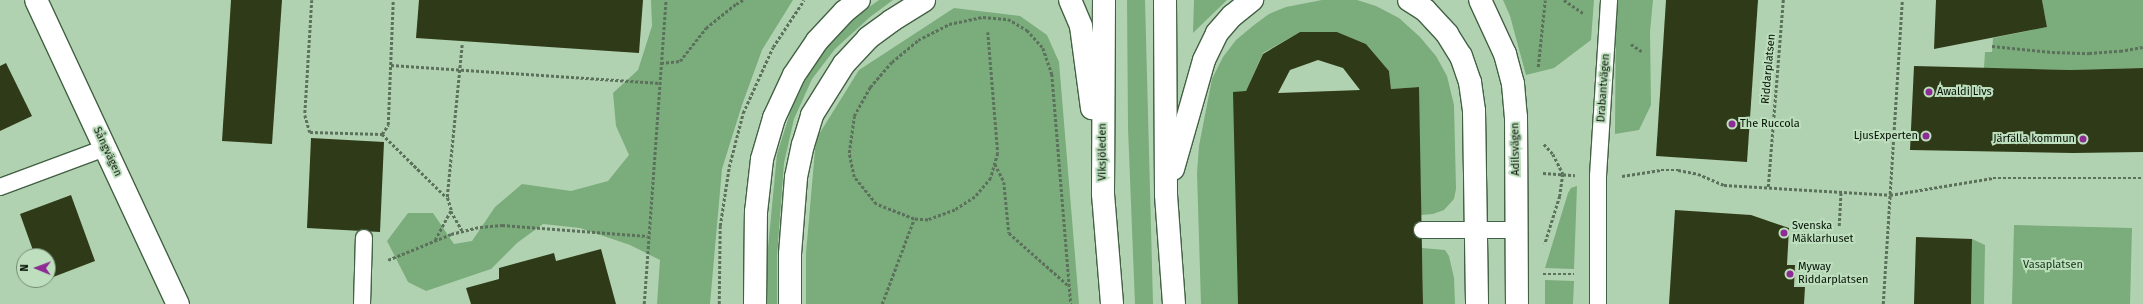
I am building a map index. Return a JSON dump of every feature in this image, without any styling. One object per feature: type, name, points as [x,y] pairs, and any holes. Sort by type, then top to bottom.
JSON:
[{"type":"main road","name":"Sångvägen","points":[[36,0],[178,304]]},
{"type":"main road","points":[[754,304],[756,212],[762,160],[774,118],[794,75],[817,41],[844,12],[860,0]]},
{"type":"main road","points":[[790,304],[790,254],[796,177],[803,145],[812,116],[844,64],[868,38],[891,20],[924,0]]},
{"type":"main road","points":[[1070,0],[1082,26],[1103,194]]},
{"type":"main road","name":"Viksjöleden","points":[[1104,0],[1103,194],[1112,304]]},
{"type":"main road","points":[[1164,0],[1166,195],[1174,304]]},
{"type":"main road","points":[[1166,195],[1204,60],[1217,33],[1232,16],[1252,0]]},
{"type":"main road","name":"Adilsvägen","points":[[1480,0],[1505,54],[1513,84],[1516,117],[1517,304]]},
{"type":"main road","points":[[1422,3],[1447,34],[1460,56],[1470,82],[1474,112],[1477,304]]},
{"type":"lane","name":"Drabantvägen","points":[[1598,304],[1598,176],[1609,0]]},
{"type":"lane","points":[[0,187],[105,148]]},
{"type":"lane","points":[[1422,230],[1517,230]]},
{"type":"lane","points":[[362,304],[364,238]]},
{"type":"path","points":[[312,0],[305,115],[310,132],[382,134],[447,197]]},
{"type":"path","points":[[382,134],[388,125],[393,0]]},
{"type":"path","points":[[644,304],[666,0]]},
{"type":"path","points":[[661,63],[680,61],[706,28],[743,0]]},
{"type":"path","name":"Riddarplatsen","points":[[1768,187],[1783,0]]},
{"type":"path","points":[[1884,304],[1902,0]]},
{"type":"path","points":[[988,32],[998,146],[991,178],[975,197],[955,210],[928,220],[914,219],[876,204],[854,177],[849,153],[854,116],[870,87],[892,62],[918,40],[949,24],[983,17],[1008,19],[1027,30],[1043,48],[1052,74],[1071,304]]},
{"type":"path","points":[[462,45],[447,197],[451,210],[462,230]]},
{"type":"path","points":[[1992,46],[2052,52],[2089,53],[2143,47]]},
{"type":"path","points":[[391,65],[660,83]]},
{"type":"path","points":[[1540,141],[1553,154],[1563,174],[1560,196],[1543,249]]},
{"type":"path","points":[[995,163],[1004,182],[1009,233],[1069,286]]},
{"type":"path","points":[[1541,173],[1620,176],[1661,170],[1678,170],[1698,174],[1718,184],[1890,195],[1993,178],[2143,178]]},
{"type":"path","points":[[1839,226],[1841,193]]},
{"type":"path","points":[[435,241],[451,210]]},
{"type":"path","points":[[882,304],[914,219]]},
{"type":"path","points":[[363,270],[462,230],[480,227],[502,225],[648,236]]},
{"type":"path","points":[[1537,273],[1598,275]]},
{"type":"green space","points":[[651,0],[793,0],[762,50],[742,105],[722,169],[710,304],[657,304],[660,260],[630,245],[580,228],[543,224],[517,243],[491,269],[426,291],[408,282],[387,241],[408,213],[433,213],[454,244],[472,241],[495,207],[522,184],[571,191],[608,181],[629,155],[616,126],[613,93],[638,70],[652,26]]},
{"type":"green space","points":[[879,0],[893,0],[870,17],[835,49],[812,79],[794,119],[784,163],[777,256],[777,304],[766,304],[765,279],[777,154],[792,107],[817,57],[851,20]]},
{"type":"green space","points":[[1127,0],[1145,0],[1153,304],[1135,304],[1128,128]]},
{"type":"green space","points":[[1194,0],[1227,0],[1193,33]]},
{"type":"green space","points":[[1322,0],[1357,0],[1376,6],[1399,18],[1420,37],[1436,56],[1447,76],[1454,105],[1456,189],[1454,199],[1444,210],[1433,214],[1421,215],[1418,87],[1391,89],[1389,71],[1366,44],[1337,32],[1300,32],[1263,53],[1246,91],[1238,304],[1201,304],[1197,173],[1199,146],[1212,79],[1223,57],[1236,40],[1269,14],[1286,7]]},
{"type":"green space","points":[[1503,0],[1594,0],[1591,40],[1554,68],[1526,75],[1510,16]]},
{"type":"green space","points":[[1616,0],[1653,0],[1650,32],[1651,105],[1639,130],[1615,134]]},
{"type":"green space","points":[[2042,0],[2143,0],[2143,68],[2070,70],[1984,68],[1985,52],[1992,52],[1993,38],[2047,27]]},
{"type":"green space","points":[[954,8],[1020,16],[1047,35],[1059,62],[1079,304],[806,304],[806,253],[816,139],[859,70]]},
{"type":"green space","points":[[1577,186],[1574,269],[1545,268],[1568,193],[1571,188]]},
{"type":"green space","name":"Vasaplatsen","points":[[2014,225],[2132,228],[2130,304],[2012,304]]},
{"type":"green space","points":[[1972,239],[1985,245],[1984,304],[1971,304]]},
{"type":"green space","points":[[1422,248],[1445,250],[1449,256],[1454,278],[1455,304],[1423,304]]},
{"type":"green space","points":[[1545,280],[1574,281],[1573,304],[1545,304]]},
{"type":"building","points":[[231,0],[282,0],[272,144],[222,141]]},
{"type":"building","points":[[419,0],[643,0],[639,53],[416,38]]},
{"type":"building","points":[[1666,0],[1758,0],[1747,162],[1656,156]]},
{"type":"building","points":[[1936,0],[2042,0],[2047,27],[1934,49]]},
{"type":"building","points":[[1300,32],[1337,32],[1366,44],[1389,71],[1391,89],[1419,87],[1423,304],[1238,304],[1233,92],[1246,91],[1263,54]],"holes":[[[1318,60],[1343,68],[1360,90],[1278,93],[1290,70]]]},
{"type":"building","points":[[6,63],[32,116],[0,131],[0,66]]},
{"type":"building","points":[[1914,66],[2070,70],[2143,68],[2143,152],[2073,153],[1910,150]]},
{"type":"building","points":[[311,138],[384,142],[380,232],[307,228]]},
{"type":"building","points":[[71,195],[95,261],[56,276],[56,248],[32,248],[20,214]]},
{"type":"building","points":[[1675,210],[1751,215],[1789,228],[1787,265],[1795,265],[1794,287],[1805,287],[1804,304],[1669,304]]},
{"type":"building","points":[[1916,237],[1972,239],[1971,304],[1914,304]]},
{"type":"building","points":[[601,249],[616,304],[471,304],[466,288],[499,279],[499,268],[554,253],[556,261]]},
{"type":"place","name":"Awaldi Livs","points":[[1929,92]]},
{"type":"place","name":"The Ruccola","points":[[1732,124]]},
{"type":"place","name":"LjusExperten","points":[[1926,136]]},
{"type":"place","name":"Järfälla kommun","points":[[2083,139]]},
{"type":"place","name":"Svenska Mäklarhuset","points":[[1784,233]]},
{"type":"place","name":"Myway Riddarplatsen","points":[[1790,274]]}]
